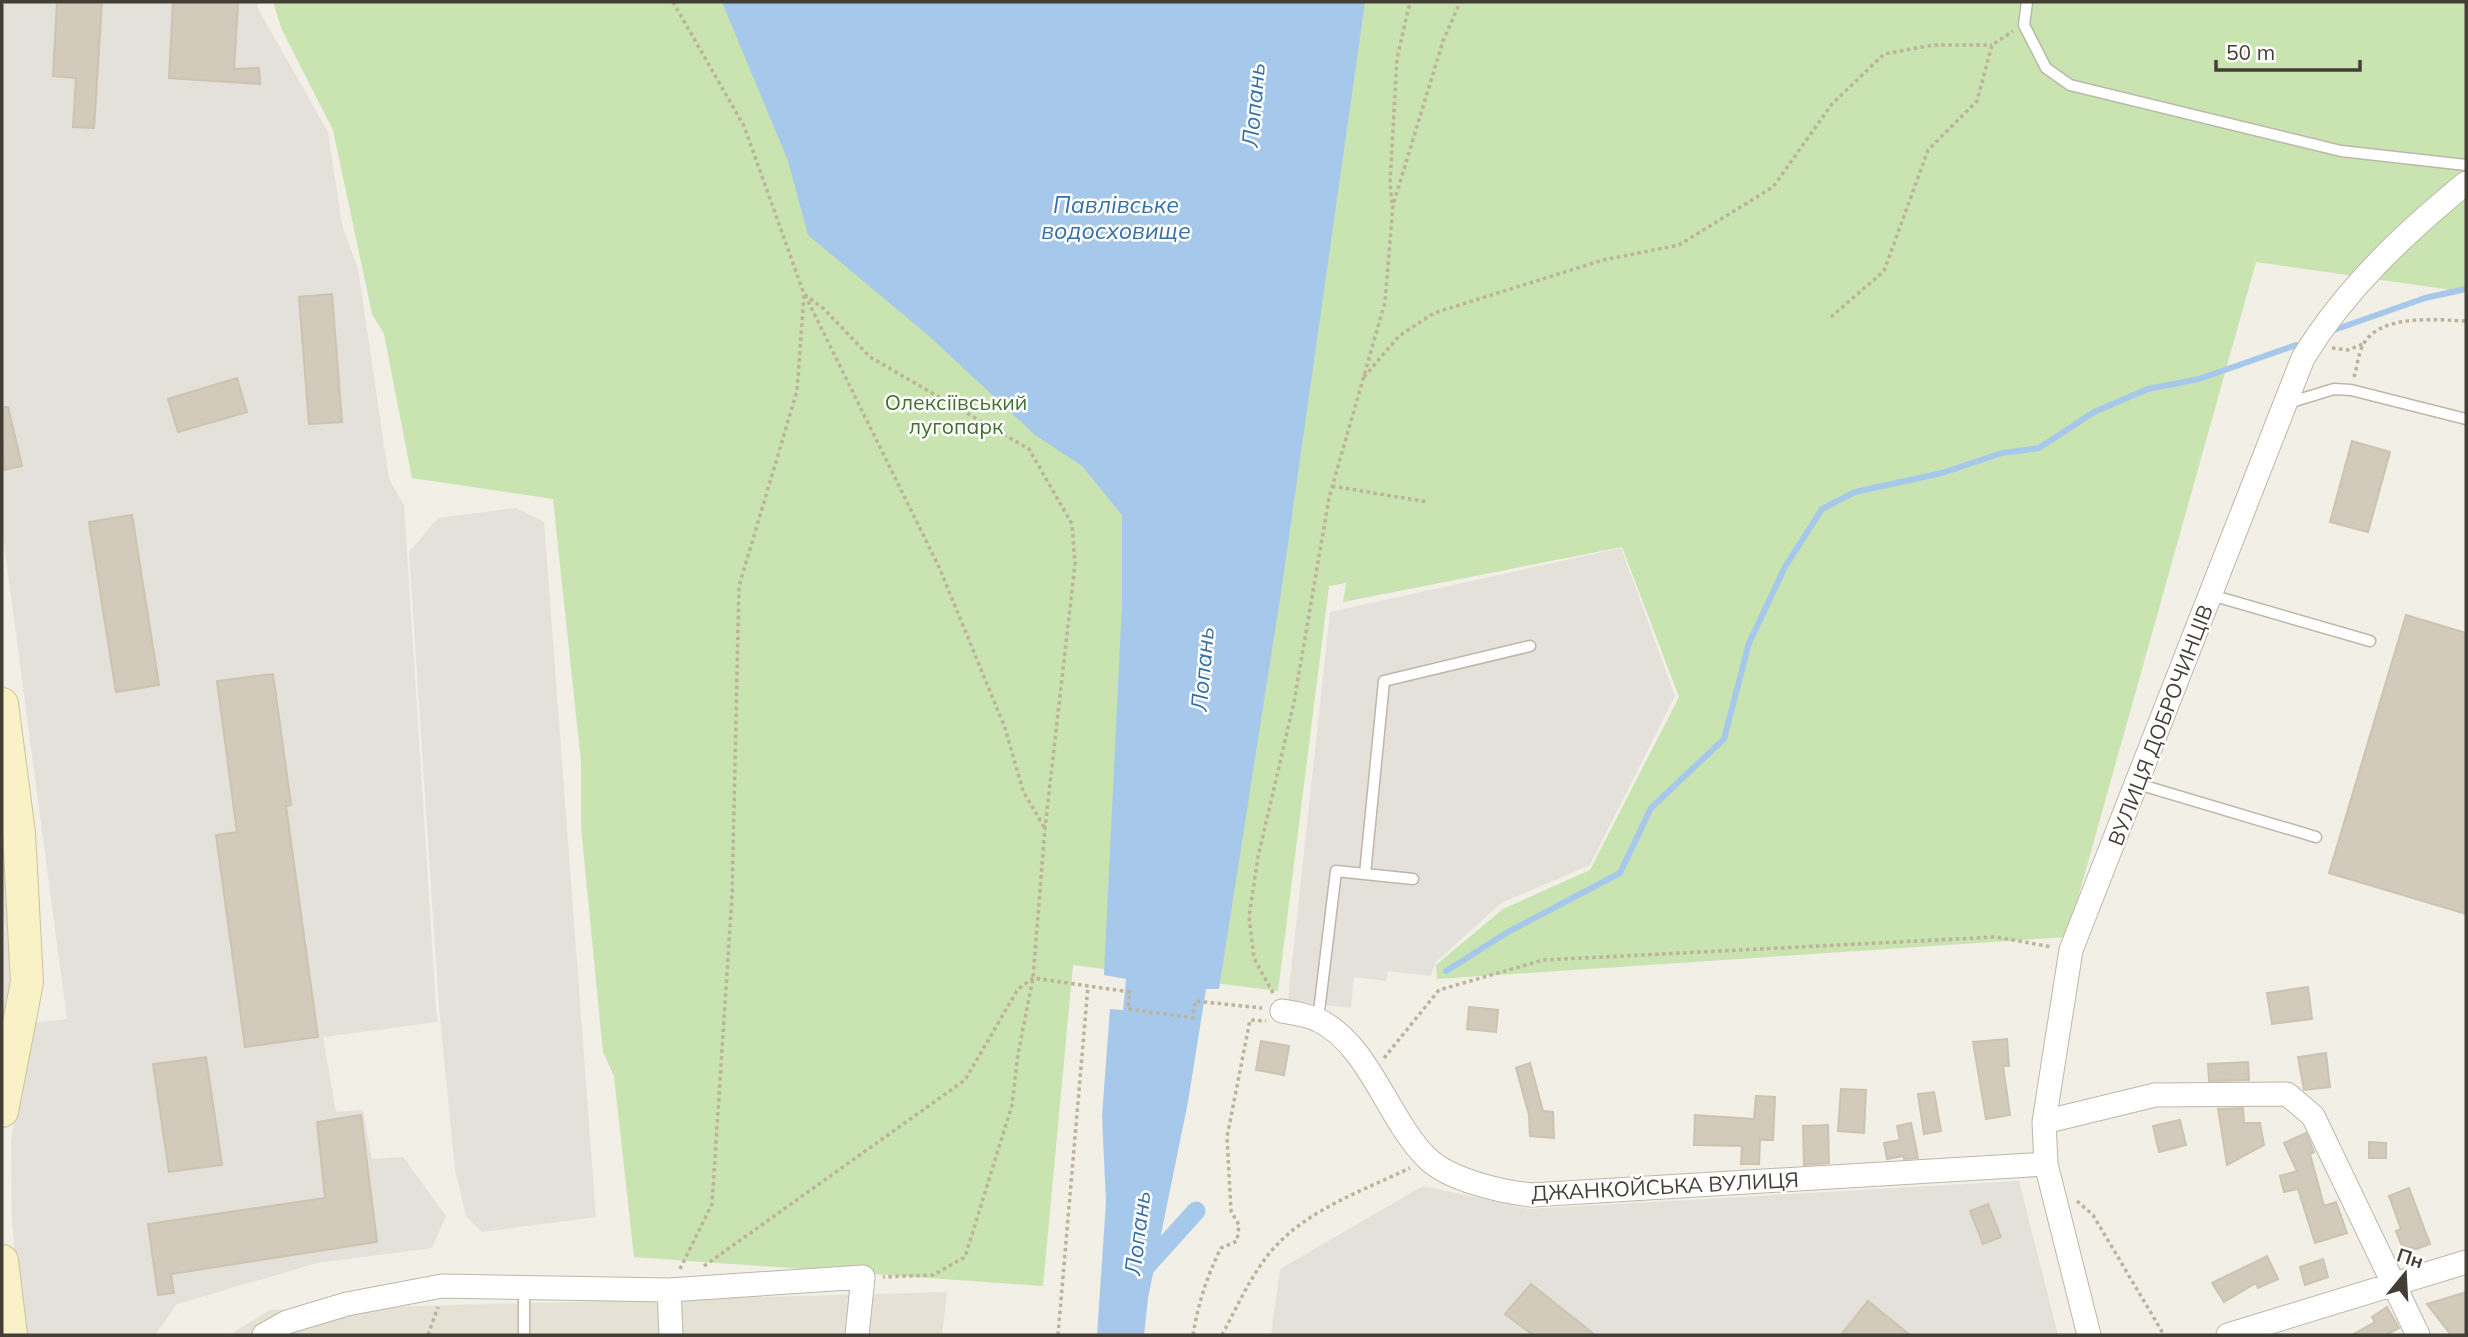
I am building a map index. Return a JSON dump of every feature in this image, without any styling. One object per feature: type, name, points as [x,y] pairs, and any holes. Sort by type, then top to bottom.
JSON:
[{"type":"street","name":"ВУЛИЦЯ ДОБРОЧИНЦІВ","points":[[2089,1335],[2048,1172],[2044,1122],[2071,950],[2285,404],[2313,342],[2359,280],[2416,224],[2466,183]]},
{"type":"street","points":[[2,704],[19,833],[27,982],[2,1111]]},
{"type":"street","points":[[1282,1011],[1318,1020]]},
{"type":"street","name":"ДЖАНКОЙСЬКА ВУЛИЦЯ","points":[[1318,1020],[1338,1034],[1371,1075],[1399,1122],[1428,1160],[1481,1187],[1532,1195],[2048,1172]]},
{"type":"street","points":[[2044,1122],[2155,1095],[2287,1094],[2313,1115],[2418,1335]]},
{"type":"street","points":[[2,1261],[11,1335]]},
{"type":"street","points":[[2228,1335],[2466,1262]]},
{"type":"street","points":[[264,1335],[287,1329],[347,1304],[445,1286],[669,1290],[863,1277],[857,1335]]},
{"type":"street","points":[[669,1290],[671,1335]]},
{"type":"lane","points":[[2027,2],[2024,25],[2046,68],[2070,85],[2342,151],[2466,165]]},
{"type":"lane","points":[[2285,404],[2334,389],[2351,390],[2466,419]]},
{"type":"lane","points":[[2211,595],[2370,641]]},
{"type":"lane","points":[[1365,874],[1384,681],[1530,646]]},
{"type":"lane","points":[[2138,784],[2316,837]]},
{"type":"lane","points":[[1318,1020],[1336,871],[1413,879]]},
{"type":"lane","points":[[524,1289],[524,1335]]},
{"type":"path","points":[[673,2],[744,126],[804,294],[939,567],[1005,728],[1023,791],[1045,828]]},
{"type":"path","points":[[1194,1335],[1197,1309],[1210,1270],[1221,1248],[1237,1241],[1239,1225],[1231,1211],[1227,1137],[1250,1020],[1281,1023],[1282,1011],[1254,958],[1249,917],[1258,857],[1294,702],[1332,486],[1385,302],[1392,205],[1390,183],[1397,58],[1409,2]]},
{"type":"path","points":[[1392,205],[1443,41],[1460,2]]},
{"type":"path","points":[[1362,380],[1399,336],[1434,313],[1603,260],[1679,245],[1773,187],[1832,104],[1884,54],[1933,45],[1992,45],[2024,25]]},
{"type":"path","points":[[1831,317],[1884,271],[1928,150],[1977,101],[1992,45]]},
{"type":"path","points":[[804,294],[824,309],[870,357],[1029,449],[1072,524],[1075,564],[1045,828],[1033,978],[1018,1055],[1012,1105],[965,1257],[933,1275],[863,1277]]},
{"type":"path","points":[[669,1290],[712,1204],[732,896],[739,586],[797,391],[804,294]]},
{"type":"path","points":[[2313,342],[2329,348],[2348,349],[2363,344],[2385,327],[2425,319],[2466,321]]},
{"type":"path","points":[[2351,390],[2363,344]]},
{"type":"path","points":[[1332,486],[1427,502]]},
{"type":"path","points":[[1371,1075],[1439,990],[1543,960],[1996,937],[2071,950]]},
{"type":"path","points":[[703,1266],[965,1080],[1018,989],[1033,978],[1130,992],[1128,1009],[1193,1018],[1195,1001],[1245,1006]]},
{"type":"path","points":[[1058,1335],[1088,986]]},
{"type":"path","points":[[1222,1335],[1267,1256],[1291,1231],[1326,1207],[1428,1160]]},
{"type":"path","points":[[2048,1172],[2093,1215],[2164,1335]]},
{"type":"path","points":[[428,1335],[445,1286]]},
{"type":"shaded area","points":[[2,2],[259,2],[257,7],[328,132],[342,225],[358,269],[389,479],[404,505],[437,1022],[323,1037],[336,1112],[363,1110],[372,1159],[403,1157],[446,1216],[432,1248],[317,1263],[177,1304],[155,1335],[25,1335],[18,1286],[12,1220],[11,1140],[32,1023],[67,1019],[2,529]]},
{"type":"shaded area","points":[[516,508],[544,522],[596,1217],[482,1232],[466,1216],[455,1169],[439,1008],[409,552],[438,518]]},
{"type":"shaded area","points":[[1621,548],[1675,696],[1590,865],[1501,903],[1436,962],[1431,976],[1388,971],[1386,981],[1354,977],[1351,1008],[1288,1000],[1330,612]]},
{"type":"shaded area","points":[[2,759],[15,937],[2,1044]]},
{"type":"shaded area","points":[[2019,1181],[2058,1335],[1271,1335],[1280,1269],[1423,1186],[1529,1209]]},
{"type":"shaded area","points":[[947,1292],[942,1335],[229,1335],[270,1310]]},
{"type":"green space","name":"Олексіївський лугопарк","points":[[273,2],[2466,2],[2466,292],[2256,262],[2067,937],[1437,979],[1436,965],[1503,909],[1590,870],[1679,697],[1622,547],[1343,602],[1346,583],[1329,586],[1278,991],[1073,965],[1043,1286],[634,1257],[614,1076],[603,1052],[581,827],[581,762],[553,499],[412,478],[384,334],[372,314],[333,130],[282,30]]},
{"type":"water","name":"Павлівське водосховище","points":[[722,2],[1365,2],[1282,586],[1219,989],[1206,989],[1188,1102],[1148,1298],[1144,1335],[1097,1335],[1106,1202],[1102,1116],[1110,1009],[1123,1010],[1126,979],[1104,975],[1122,603],[1122,515],[1082,466],[1035,435],[929,336],[808,235],[788,161]]},
{"type":"building","points":[[57,2],[102,2],[94,128],[73,127],[76,78],[53,76]]},
{"type":"building","points":[[173,2],[238,2],[234,69],[259,68],[260,84],[169,78]]},
{"type":"building","points":[[332,294],[342,422],[309,424],[299,297]]},
{"type":"building","points":[[237,378],[247,412],[178,432],[168,399]]},
{"type":"building","points":[[2,407],[8,407],[22,466],[4,470]]},
{"type":"building","points":[[2352,441],[2390,452],[2368,532],[2330,522]]},
{"type":"building","points":[[132,515],[159,685],[116,692],[89,522]]},
{"type":"building","points":[[2406,615],[2466,633],[2466,914],[2329,873]]},
{"type":"building","points":[[273,674],[291,805],[286,806],[318,1037],[245,1047],[216,835],[237,832],[217,681]]},
{"type":"building","points":[[2308,987],[2312,1019],[2272,1024],[2267,993]]},
{"type":"building","points":[[1469,1007],[1498,1010],[1496,1032],[1467,1029]]},
{"type":"building","points":[[2007,1039],[2009,1066],[2003,1066],[2010,1115],[1986,1119],[1973,1042]]},
{"type":"building","points":[[1261,1041],[1289,1046],[1284,1075],[1256,1070]]},
{"type":"building","points":[[2326,1053],[2330,1087],[2304,1090],[2298,1057]]},
{"type":"building","points":[[206,1057],[222,1165],[169,1172],[153,1064]]},
{"type":"building","points":[[2248,1062],[2249,1080],[2209,1081],[2208,1064]]},
{"type":"building","points":[[1530,1063],[1543,1111],[1553,1112],[1554,1138],[1530,1136],[1529,1115],[1516,1068]]},
{"type":"building","points":[[1841,1089],[1866,1090],[1864,1133],[1838,1131]]},
{"type":"building","points":[[1934,1092],[1941,1131],[1924,1134],[1918,1094]]},
{"type":"building","points":[[1756,1096],[1775,1097],[1773,1140],[1760,1140],[1759,1164],[1741,1164],[1742,1146],[1694,1145],[1695,1115],[1754,1119]]},
{"type":"building","points":[[2243,1108],[2244,1123],[2260,1123],[2264,1145],[2227,1165],[2218,1109]]},
{"type":"building","points":[[361,1115],[377,1242],[171,1274],[174,1293],[158,1295],[148,1224],[325,1198],[317,1122]]},
{"type":"building","points":[[2180,1120],[2186,1145],[2159,1152],[2153,1126]]},
{"type":"building","points":[[1911,1123],[1918,1158],[1904,1159],[1903,1156],[1887,1159],[1884,1143],[1900,1140],[1897,1126]]},
{"type":"building","points":[[1828,1125],[1829,1163],[1804,1165],[1803,1126]]},
{"type":"building","points":[[2306,1133],[2314,1152],[2310,1154],[2324,1206],[2336,1202],[2347,1233],[2315,1243],[2298,1189],[2284,1192],[2280,1176],[2297,1171],[2284,1143]]},
{"type":"building","points":[[2369,1142],[2386,1143],[2386,1158],[2369,1158]]},
{"type":"building","points":[[2409,1188],[2430,1244],[2414,1250],[2412,1247],[2403,1249],[2396,1231],[2401,1229],[2389,1196]]},
{"type":"building","points":[[1988,1204],[2001,1237],[1983,1244],[1970,1211]]},
{"type":"building","points":[[2267,1256],[2278,1279],[2258,1288],[2256,1283],[2224,1302],[2212,1283]]},
{"type":"building","points":[[2323,1259],[2328,1277],[2305,1285],[2300,1267]]},
{"type":"building","points":[[1531,1284],[1595,1335],[1533,1335],[1505,1314]]},
{"type":"building","points":[[2466,1292],[2466,1335],[2451,1335],[2427,1304]]},
{"type":"building","points":[[1868,1301],[1910,1335],[1841,1335]]},
{"type":"building","points":[[2387,1307],[2399,1328],[2386,1335],[2352,1335],[2375,1322],[2372,1317]]},
{"type":"waterway","points":[[2334,330],[2425,298],[2466,289]]},
{"type":"waterway","points":[[1446,971],[1508,932],[1620,873],[1651,808],[1724,739],[1749,643],[1785,567],[1822,509],[1855,492],[1942,473],[2002,453],[2039,448],[2094,412],[2148,389],[2199,379],[2296,345]]},
{"type":"waterway","name":"Лопань","points":[[1140,1273],[1196,1211]]}]
